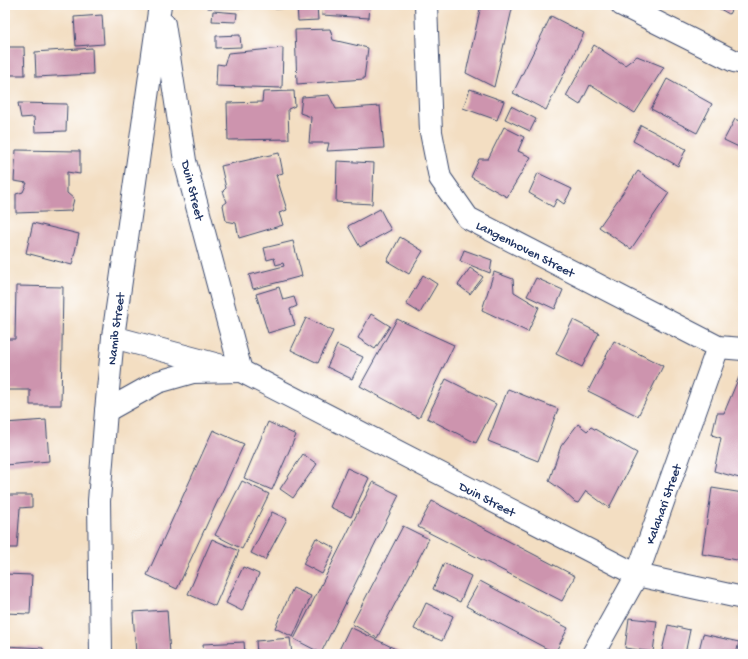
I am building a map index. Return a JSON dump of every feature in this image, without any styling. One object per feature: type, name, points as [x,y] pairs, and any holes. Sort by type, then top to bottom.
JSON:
[{"type":"street","name":"Namib Street","points":[[101,654],[99,501],[106,412],[113,337],[160,5]]},
{"type":"street","name":"Duin Street","points":[[160,5],[185,160],[241,371]]},
{"type":"street","name":"Langenhoven Street","points":[[426,5],[431,132],[440,178],[468,218],[718,347],[743,349]]},
{"type":"street","points":[[622,5],[743,63]]},
{"type":"street","name":"Duin Street","points":[[113,337],[241,371],[637,575],[743,598]]},
{"type":"street","name":"Kalahari Street","points":[[593,654],[637,575],[718,347]]},
{"type":"street","points":[[106,412],[158,382],[193,372],[241,371]]},
{"type":"building","points":[[208,5],[269,5],[269,8],[208,8]]},
{"type":"building","points":[[275,5],[292,5],[292,8],[275,9]]},
{"type":"building","points":[[297,5],[317,5],[318,20],[298,21]]},
{"type":"building","points":[[323,5],[370,5],[369,18],[322,15]]},
{"type":"building","points":[[481,5],[513,5],[494,87],[466,73]]},
{"type":"building","points":[[713,5],[734,5],[729,14]]},
{"type":"building","points":[[213,11],[237,13],[236,22],[212,21]]},
{"type":"building","points":[[102,15],[104,44],[76,46],[74,17]]},
{"type":"building","points":[[551,16],[584,33],[546,110],[513,93]]},
{"type":"building","points":[[330,29],[333,40],[368,48],[364,79],[297,84],[295,30]]},
{"type":"building","points":[[240,35],[241,47],[216,48],[216,36]]},
{"type":"building","points":[[594,45],[625,65],[637,56],[664,67],[635,113],[590,85],[580,105],[566,96]]},
{"type":"building","points":[[5,47],[24,47],[25,75],[5,75]]},
{"type":"building","points":[[92,48],[93,74],[36,77],[35,52]]},
{"type":"building","points":[[283,48],[282,88],[216,86],[217,64],[224,65],[228,53]]},
{"type":"building","points":[[667,79],[712,104],[697,133],[651,109]]},
{"type":"building","points":[[470,89],[504,101],[497,120],[463,108]]},
{"type":"building","points":[[294,91],[295,106],[288,109],[289,139],[228,140],[227,103],[262,102],[263,92]]},
{"type":"building","points":[[329,95],[336,109],[380,106],[384,148],[327,151],[329,143],[309,143],[311,117],[300,113],[302,97]]},
{"type":"building","points":[[18,103],[67,104],[66,131],[35,132],[34,117],[21,118]]},
{"type":"building","points":[[511,106],[536,119],[530,131],[505,119]]},
{"type":"building","points":[[735,119],[743,123],[743,149],[724,140]]},
{"type":"building","points":[[641,125],[686,149],[678,166],[633,141]]},
{"type":"building","points":[[504,127],[524,137],[518,151],[531,157],[507,197],[471,177],[479,159],[488,159]]},
{"type":"building","points":[[16,150],[80,151],[80,174],[67,172],[67,193],[74,199],[71,211],[16,213],[16,194],[23,192],[27,183],[14,181]]},
{"type":"building","points":[[279,153],[283,173],[276,175],[287,210],[279,213],[283,225],[239,238],[236,223],[226,221],[223,205],[227,202],[223,191],[226,188],[221,166]]},
{"type":"building","points":[[337,161],[374,163],[372,204],[336,202]]},
{"type":"building","points":[[638,171],[669,193],[631,249],[599,227]]},
{"type":"building","points":[[538,173],[572,189],[564,204],[557,199],[553,207],[529,193]]},
{"type":"building","points":[[380,209],[391,230],[360,247],[348,226]]},
{"type":"building","points":[[33,223],[79,234],[72,265],[26,253]]},
{"type":"building","points":[[400,237],[423,251],[409,274],[387,261]]},
{"type":"building","points":[[293,241],[302,276],[253,289],[249,275],[284,266],[283,263],[276,265],[274,258],[267,260],[264,248]]},
{"type":"building","points":[[464,250],[492,260],[490,273],[460,261]]},
{"type":"building","points":[[470,268],[483,277],[470,294],[458,285]]},
{"type":"building","points":[[494,272],[513,279],[514,292],[539,307],[528,332],[482,310]]},
{"type":"building","points":[[423,275],[437,284],[420,313],[406,304]]},
{"type":"building","points":[[536,278],[563,290],[555,309],[527,296]]},
{"type":"building","points":[[16,286],[63,287],[61,405],[30,405],[30,390],[5,390],[5,339],[15,339]]},
{"type":"building","points":[[279,287],[283,300],[294,297],[297,306],[290,309],[295,325],[268,333],[256,294]]},
{"type":"building","points":[[371,314],[390,326],[375,349],[358,338]]},
{"type":"building","points":[[306,318],[333,331],[318,363],[291,350]]},
{"type":"building","points":[[397,319],[454,345],[419,418],[360,386]]},
{"type":"building","points":[[573,320],[599,333],[582,367],[556,354]]},
{"type":"building","points":[[614,341],[663,366],[638,416],[588,391]]},
{"type":"building","points":[[337,345],[363,357],[352,379],[327,367]]},
{"type":"building","points":[[739,377],[743,377],[743,479],[714,471],[721,438],[712,435],[717,413],[724,413]]},
{"type":"building","points":[[446,379],[496,404],[476,443],[427,418]]},
{"type":"building","points":[[508,389],[558,409],[538,461],[488,441]]},
{"type":"building","points":[[46,420],[49,461],[5,465],[5,423]]},
{"type":"building","points":[[268,422],[296,435],[272,490],[244,478]]},
{"type":"building","points":[[578,424],[587,431],[591,427],[637,453],[609,508],[586,491],[578,503],[575,502],[549,481],[561,446]]},
{"type":"building","points":[[213,430],[244,444],[177,589],[147,575]]},
{"type":"building","points":[[303,454],[317,464],[293,498],[280,489]]},
{"type":"building","points":[[347,468],[369,478],[351,517],[330,507]]},
{"type":"building","points":[[242,481],[269,494],[242,549],[215,535]]},
{"type":"building","points":[[373,482],[399,495],[321,653],[294,639]]},
{"type":"building","points":[[712,488],[743,493],[743,561],[702,554]]},
{"type":"building","points":[[5,495],[32,495],[32,507],[20,508],[17,548],[5,548]]},
{"type":"building","points":[[432,501],[575,576],[562,601],[418,527]]},
{"type":"building","points":[[272,512],[287,519],[265,560],[251,553]]},
{"type":"building","points":[[403,526],[429,539],[377,638],[352,624]]},
{"type":"building","points":[[316,538],[335,548],[322,574],[303,564]]},
{"type":"building","points":[[212,539],[239,551],[215,606],[188,594]]},
{"type":"building","points":[[444,563],[471,576],[460,602],[433,589]]},
{"type":"building","points":[[243,567],[259,574],[242,611],[226,603]]},
{"type":"building","points":[[5,574],[32,575],[30,614],[5,613]]},
{"type":"building","points":[[480,581],[568,628],[555,653],[466,606]]},
{"type":"building","points":[[293,588],[311,596],[293,637],[275,628]]},
{"type":"building","points":[[426,603],[453,616],[442,641],[414,629]]},
{"type":"building","points":[[167,610],[170,654],[136,654],[133,612]]},
{"type":"building","points":[[629,618],[657,621],[653,652],[625,648]]},
{"type":"building","points":[[668,625],[690,630],[685,654],[675,654],[662,651]]},
{"type":"building","points":[[350,627],[402,652],[401,654],[337,654]]},
{"type":"building","points":[[703,634],[739,642],[736,654],[698,654]]},
{"type":"building","points":[[290,638],[292,654],[257,654],[256,641]]},
{"type":"building","points":[[244,642],[245,654],[204,654],[203,644]]},
{"type":"building","points":[[5,646],[43,648],[43,654],[5,654]]}]
